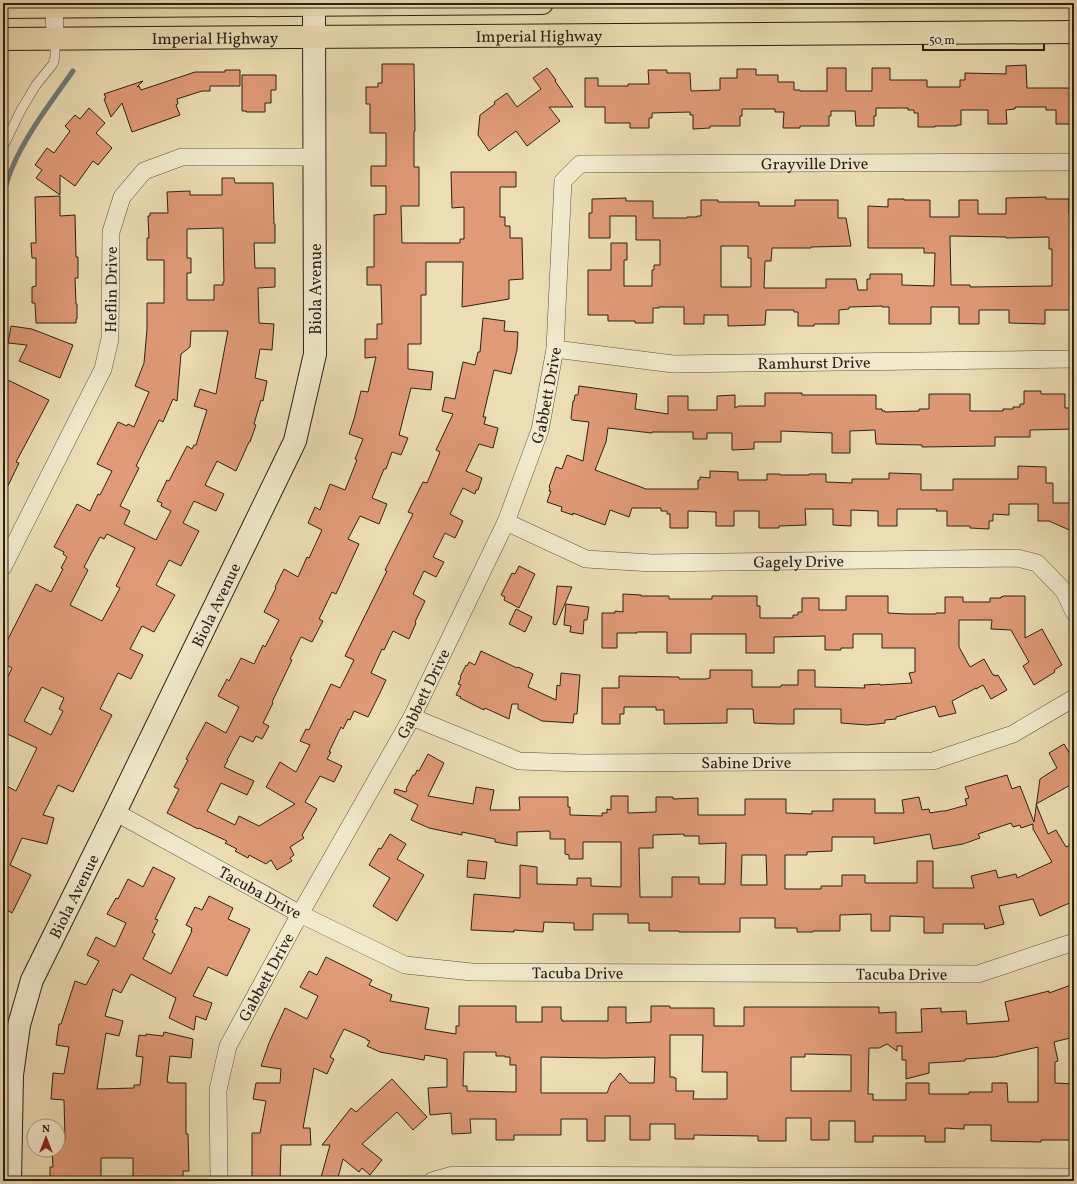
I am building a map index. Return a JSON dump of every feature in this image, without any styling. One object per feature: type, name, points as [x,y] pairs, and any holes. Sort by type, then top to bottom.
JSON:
[{"type":"main road","name":"Imperial Highway","points":[[3,7],[54,5],[542,3]]},
{"type":"main road","name":"Imperial Highway","points":[[3,39],[1074,32]]},
{"type":"street","name":"Biola Avenue","points":[[10,1181],[12,1075],[19,1025],[32,980],[295,441],[315,354],[314,4]]},
{"type":"street","points":[[54,5],[55,38]]},
{"type":"street","name":"Heflin Drive","points":[[3,567],[103,369],[110,339],[111,232],[122,197],[144,171],[182,157],[314,157]]},
{"type":"street","name":"Grayville Drive","points":[[563,181],[580,164],[1074,162]]},
{"type":"street","name":"Gabbett Drive","points":[[219,1181],[218,1090],[228,1046],[300,914],[412,717],[506,522],[540,430],[555,349],[563,181]]},
{"type":"street","name":"Ramhurst Drive","points":[[555,349],[673,364],[1074,359]]},
{"type":"street","name":"Gagely Drive","points":[[506,522],[586,559],[652,563],[1017,558],[1037,563],[1064,591],[1074,612]]},
{"type":"street","name":"Sabine Drive","points":[[412,717],[519,762],[933,762],[1013,734],[1074,698]]},
{"type":"street","name":"Tacuba Drive","points":[[115,812],[300,914],[405,965],[472,972],[978,974],[1074,942]]},
{"type":"street","points":[[432,1181],[453,1175],[1074,1177]]},
{"type":"lane","points":[[3,147],[21,110],[36,85],[52,64],[55,57],[55,38]]},
{"type":"building","points":[[382,64],[414,64],[414,167],[419,167],[419,206],[401,206],[402,243],[460,243],[460,239],[464,239],[464,207],[452,208],[451,172],[516,172],[516,187],[500,187],[500,217],[505,217],[505,226],[510,226],[510,238],[522,238],[523,279],[509,280],[509,299],[462,307],[463,262],[426,262],[426,295],[421,295],[421,344],[408,344],[408,369],[433,372],[431,390],[411,388],[399,435],[408,438],[401,455],[392,452],[386,469],[384,469],[372,498],[387,504],[379,524],[360,516],[348,539],[359,544],[336,594],[332,592],[319,619],[323,621],[312,642],[301,637],[290,659],[292,660],[263,723],[269,726],[262,739],[256,736],[253,742],[240,736],[227,760],[224,767],[254,781],[247,795],[221,783],[207,811],[235,825],[239,816],[259,826],[295,804],[266,787],[280,762],[296,772],[310,745],[300,741],[306,729],[309,730],[331,684],[340,688],[354,660],[345,656],[413,514],[408,512],[423,482],[427,483],[440,452],[436,450],[453,414],[442,411],[445,397],[455,399],[463,362],[475,365],[478,352],[480,352],[483,318],[505,321],[504,331],[518,332],[517,350],[511,374],[494,370],[483,417],[486,417],[484,424],[498,428],[493,448],[479,444],[466,471],[482,478],[478,490],[476,490],[475,494],[463,488],[450,514],[463,521],[455,538],[445,533],[433,557],[444,562],[436,577],[424,571],[413,594],[425,601],[409,639],[393,631],[384,650],[382,649],[371,673],[386,680],[380,693],[368,717],[354,711],[350,720],[348,719],[343,729],[341,727],[327,759],[342,766],[334,782],[320,776],[305,802],[317,809],[302,835],[304,838],[290,847],[294,855],[290,858],[292,861],[277,870],[271,860],[266,864],[249,855],[248,858],[235,851],[237,849],[225,843],[227,841],[199,828],[198,829],[167,813],[179,789],[174,787],[188,760],[186,759],[206,722],[226,733],[239,707],[218,696],[227,679],[229,681],[241,658],[254,664],[263,645],[265,647],[279,620],[264,612],[284,569],[298,577],[307,557],[309,558],[322,530],[308,523],[315,507],[320,510],[330,484],[345,490],[357,460],[355,459],[363,439],[349,434],[361,391],[368,392],[376,357],[365,358],[365,339],[377,339],[377,324],[382,324],[381,285],[367,285],[367,267],[374,267],[374,215],[386,214],[386,186],[371,186],[371,166],[386,166],[386,133],[370,133],[370,104],[366,104],[366,87],[378,87],[378,83],[382,83]]},
{"type":"building","points":[[1026,65],[1027,88],[1070,88],[1070,107],[1074,107],[1074,124],[1056,124],[1056,110],[1046,110],[1046,107],[1015,107],[1015,109],[1006,110],[1007,124],[988,124],[988,110],[961,110],[961,125],[918,127],[918,113],[914,113],[914,110],[908,110],[908,108],[876,108],[874,126],[856,126],[855,111],[831,111],[831,116],[829,116],[829,126],[800,126],[800,128],[783,128],[784,112],[775,112],[775,109],[742,109],[740,126],[710,126],[710,128],[693,129],[693,115],[690,115],[690,112],[652,113],[652,118],[649,118],[649,128],[630,128],[630,123],[605,123],[605,107],[585,107],[585,78],[598,78],[598,86],[649,84],[648,70],[667,70],[667,73],[690,73],[691,91],[720,90],[720,78],[737,78],[737,69],[756,69],[756,75],[778,75],[778,82],[794,82],[794,90],[827,91],[827,68],[846,68],[846,91],[872,91],[872,68],[890,68],[890,80],[927,80],[927,87],[960,87],[960,80],[965,80],[965,73],[1006,74],[1006,66]]},
{"type":"building","points":[[547,68],[573,107],[549,107],[560,121],[527,146],[516,131],[489,151],[478,135],[480,115],[495,104],[494,102],[507,93],[517,107],[541,89],[533,78]]},
{"type":"building","points":[[225,70],[240,70],[240,86],[210,86],[210,91],[202,91],[177,99],[178,104],[176,105],[180,115],[132,132],[122,103],[111,117],[104,99],[106,98],[104,94],[143,81],[137,87],[139,86],[141,90],[195,72],[225,72]]},
{"type":"building","points":[[242,75],[276,75],[276,90],[271,90],[271,103],[265,103],[265,112],[242,111]]},
{"type":"building","points":[[89,108],[105,123],[96,133],[112,148],[98,165],[93,161],[75,186],[60,175],[60,195],[36,178],[42,170],[35,165],[47,148],[54,153],[70,131],[65,126],[75,115],[80,119]]},
{"type":"building","points":[[222,178],[234,178],[235,183],[273,183],[275,243],[254,243],[255,268],[275,268],[275,287],[258,288],[259,323],[274,324],[272,350],[260,349],[255,378],[267,381],[263,401],[261,400],[254,424],[256,425],[250,442],[236,471],[217,461],[205,485],[224,494],[216,511],[194,501],[183,523],[199,531],[181,566],[169,560],[156,585],[175,595],[154,632],[142,626],[130,649],[143,655],[131,679],[118,673],[100,709],[112,715],[73,792],[58,785],[43,815],[54,818],[47,844],[22,838],[10,865],[31,875],[12,913],[3,908],[3,830],[8,808],[3,805],[3,784],[16,791],[37,748],[3,732],[3,687],[12,668],[3,663],[3,649],[36,584],[51,592],[63,569],[61,568],[67,557],[63,554],[64,552],[54,547],[77,504],[90,511],[98,494],[100,495],[112,471],[97,464],[118,422],[134,427],[149,392],[135,386],[144,363],[147,329],[147,303],[164,303],[164,260],[147,260],[147,238],[149,238],[148,216],[150,216],[150,213],[168,213],[167,192],[190,191],[190,195],[222,195]],"holes":[[[223,228],[224,282],[223,285],[214,285],[214,300],[187,300],[187,273],[191,273],[191,258],[187,258],[187,229]],[[191,331],[228,331],[216,394],[200,389],[194,406],[207,410],[196,445],[194,445],[192,449],[187,446],[169,481],[167,480],[157,501],[162,503],[161,506],[171,511],[156,540],[124,524],[130,511],[120,506],[139,468],[136,466],[159,420],[163,422],[173,399],[177,401],[181,354],[190,347]],[[107,534],[135,548],[116,586],[120,588],[102,621],[70,605],[88,570],[84,567],[100,537],[104,539]],[[42,687],[64,698],[59,709],[63,711],[51,735],[24,721]]]},
{"type":"building","points":[[60,196],[60,216],[75,215],[76,257],[78,257],[78,278],[75,278],[77,319],[76,323],[36,323],[35,303],[32,303],[32,287],[36,286],[36,258],[32,258],[31,243],[36,243],[35,197]]},
{"type":"building","points":[[1046,197],[1046,199],[1069,199],[1069,214],[1074,214],[1074,310],[1045,310],[1045,324],[1009,323],[1009,310],[979,310],[979,324],[959,324],[959,307],[931,307],[931,324],[889,324],[889,307],[882,306],[849,307],[849,309],[839,310],[839,324],[814,324],[814,326],[798,326],[798,312],[794,312],[794,310],[766,310],[765,325],[728,326],[728,315],[704,315],[704,324],[684,324],[684,307],[653,308],[653,323],[608,321],[608,315],[588,315],[588,270],[611,270],[611,243],[627,243],[627,260],[624,260],[624,286],[652,286],[652,270],[654,270],[654,265],[660,265],[660,240],[636,240],[636,216],[610,216],[610,238],[589,238],[589,213],[592,213],[592,199],[626,198],[626,201],[653,201],[653,218],[687,218],[701,216],[701,200],[718,200],[718,202],[759,202],[759,206],[795,206],[795,200],[838,200],[838,218],[846,218],[851,246],[772,248],[771,261],[765,261],[764,288],[826,288],[826,279],[856,279],[858,290],[867,290],[867,279],[870,279],[870,274],[902,274],[902,285],[934,286],[935,253],[924,253],[924,248],[868,248],[868,206],[888,207],[888,199],[930,200],[930,217],[959,217],[959,200],[978,200],[978,214],[1006,214],[1006,198]],"holes":[[[950,236],[1006,238],[1049,237],[1049,249],[1052,249],[1052,286],[970,287],[970,285],[951,285]],[[721,246],[748,246],[748,258],[751,258],[751,287],[721,287]]]},
{"type":"building","points":[[11,326],[32,329],[73,345],[60,378],[19,361],[27,345],[8,343]]},
{"type":"building","points":[[3,378],[49,400],[16,462],[19,463],[3,496]]},
{"type":"building","points":[[579,386],[637,394],[635,409],[668,414],[668,396],[688,396],[688,410],[717,410],[717,396],[735,395],[735,408],[739,406],[765,406],[765,393],[802,393],[802,395],[876,395],[876,409],[882,409],[882,411],[885,412],[919,411],[919,409],[929,409],[929,394],[970,394],[970,411],[1003,411],[1003,409],[1013,409],[1013,407],[1020,407],[1020,404],[1024,404],[1024,391],[1041,391],[1041,394],[1065,394],[1065,408],[1074,408],[1074,429],[1030,430],[1030,437],[995,437],[995,446],[922,447],[922,445],[876,444],[875,430],[850,431],[850,453],[832,453],[832,433],[781,431],[781,442],[754,442],[754,449],[732,450],[732,433],[707,433],[707,439],[693,439],[693,432],[652,433],[608,428],[606,442],[595,470],[646,489],[698,489],[698,480],[700,480],[700,477],[710,478],[710,471],[738,472],[738,480],[767,480],[767,474],[826,474],[826,482],[852,483],[852,479],[889,479],[889,473],[921,474],[921,490],[953,490],[953,479],[1018,479],[1018,466],[1046,467],[1046,483],[1053,483],[1053,503],[1074,503],[1074,532],[1049,521],[1038,521],[1038,504],[1009,504],[1009,515],[993,514],[993,521],[989,521],[989,529],[970,528],[970,526],[947,526],[947,511],[936,511],[937,509],[897,509],[897,526],[878,526],[878,511],[851,510],[851,526],[833,525],[833,509],[805,509],[806,525],[779,526],[779,528],[759,528],[759,511],[734,511],[734,526],[716,526],[716,512],[688,511],[688,528],[670,528],[670,514],[667,514],[667,511],[661,511],[661,508],[632,508],[629,517],[610,510],[605,525],[573,513],[573,515],[561,511],[562,507],[547,502],[551,491],[549,491],[549,487],[556,467],[562,469],[567,455],[583,461],[589,422],[572,420],[571,418],[573,401],[575,395],[578,395]]},
{"type":"building","points":[[519,566],[535,574],[519,608],[504,600],[505,597],[501,595],[512,573],[515,574]]},
{"type":"building","points":[[557,586],[572,587],[556,625],[553,624]]},
{"type":"building","points":[[623,594],[641,596],[669,596],[669,599],[712,599],[712,596],[757,596],[757,606],[760,606],[760,618],[793,618],[793,615],[798,615],[798,612],[802,612],[802,598],[819,598],[819,610],[846,610],[846,596],[888,596],[888,613],[936,614],[945,613],[945,597],[963,597],[963,602],[990,602],[990,598],[1025,596],[1025,638],[1042,629],[1062,665],[1054,670],[1055,672],[1034,685],[1023,666],[1029,662],[1011,630],[991,629],[992,620],[959,620],[959,647],[970,667],[984,659],[993,675],[998,675],[1007,690],[991,699],[983,685],[976,688],[952,701],[956,713],[939,717],[935,706],[896,717],[896,719],[885,720],[885,723],[867,725],[841,723],[841,709],[794,709],[794,724],[777,724],[754,723],[753,709],[727,709],[727,723],[664,724],[664,710],[656,710],[656,707],[624,707],[624,714],[620,714],[620,724],[602,724],[602,688],[619,688],[619,676],[706,679],[710,678],[710,670],[752,670],[752,687],[781,687],[781,685],[798,685],[798,670],[815,670],[815,687],[865,688],[864,685],[912,683],[909,673],[915,672],[915,648],[882,648],[882,634],[853,634],[853,648],[841,648],[841,650],[825,650],[825,636],[774,637],[774,653],[746,653],[746,634],[691,634],[691,653],[667,653],[667,632],[617,633],[617,648],[602,648],[602,613],[615,613],[615,611],[623,612]]},
{"type":"building","points":[[566,604],[589,607],[587,620],[584,620],[583,634],[570,632],[571,626],[564,625]]},
{"type":"building","points":[[516,609],[532,617],[525,632],[509,624]]},
{"type":"building","points":[[481,651],[533,674],[528,687],[556,700],[557,685],[560,686],[561,673],[580,675],[577,714],[574,714],[573,723],[542,721],[518,709],[518,704],[512,704],[509,719],[485,708],[484,710],[456,695],[461,685],[458,684],[461,678],[460,677],[466,665],[467,666],[469,662],[475,665]]},
{"type":"building","points":[[1064,744],[1074,761],[1074,783],[1037,804],[1040,779],[1057,768],[1049,753]]},
{"type":"building","points":[[428,754],[444,763],[428,796],[473,804],[476,787],[494,790],[490,810],[520,810],[519,797],[568,797],[570,815],[602,816],[602,813],[607,813],[607,809],[611,810],[611,796],[628,796],[628,813],[656,812],[656,797],[673,797],[673,799],[698,798],[698,815],[745,815],[745,799],[786,799],[786,813],[812,814],[812,811],[833,811],[833,799],[875,799],[875,813],[904,813],[902,800],[919,797],[922,810],[929,809],[930,813],[945,811],[967,805],[965,799],[969,798],[965,787],[1007,775],[1012,789],[1020,786],[1034,822],[1036,805],[1048,834],[1056,830],[1066,847],[1074,843],[1074,901],[1040,916],[1033,899],[999,906],[1004,924],[985,929],[984,924],[943,924],[943,933],[924,933],[924,917],[890,916],[890,931],[871,931],[871,914],[840,915],[840,931],[797,932],[797,928],[775,928],[775,918],[740,918],[740,932],[649,931],[649,923],[628,923],[628,914],[593,914],[593,930],[574,930],[574,923],[544,922],[543,932],[514,930],[514,932],[471,930],[474,894],[520,898],[520,865],[537,867],[537,884],[577,885],[577,878],[591,878],[591,886],[621,887],[621,842],[583,842],[583,859],[569,859],[569,855],[565,854],[565,839],[550,839],[549,831],[517,832],[517,846],[495,842],[495,839],[462,832],[462,835],[429,828],[411,820],[418,805],[394,793],[395,789],[406,792],[413,775],[415,775],[417,770],[419,771]],"holes":[[[1011,823],[1013,827],[1020,825],[1021,828],[1033,824],[1033,829],[1052,862],[1017,878],[1016,874],[998,878],[996,870],[971,876],[974,888],[933,888],[933,861],[917,861],[917,883],[865,883],[865,875],[842,875],[842,886],[821,886],[821,889],[785,889],[785,855],[807,855],[807,852],[832,851],[832,837],[874,837],[874,844],[930,834],[933,849],[963,844],[980,838],[978,834]],[[684,834],[684,836],[699,836],[699,844],[726,843],[725,884],[699,884],[699,877],[672,877],[672,897],[640,897],[639,848],[653,848],[653,835]],[[742,855],[766,855],[767,885],[741,885]]]},
{"type":"building","points":[[390,834],[406,844],[397,859],[424,875],[397,921],[373,906],[390,878],[369,865],[379,848],[381,849]]},
{"type":"building","points":[[468,860],[487,862],[485,879],[467,877]]},
{"type":"building","points":[[153,867],[175,878],[155,919],[158,920],[152,932],[155,934],[143,959],[171,974],[192,931],[192,928],[186,925],[195,907],[202,910],[209,896],[233,908],[228,919],[250,929],[227,976],[208,967],[193,996],[212,1003],[206,1020],[196,1016],[194,1030],[169,1018],[176,998],[131,974],[121,993],[113,989],[105,1016],[123,1021],[119,1036],[106,1033],[97,1089],[134,1088],[134,1085],[140,1085],[143,1057],[136,1056],[139,1035],[146,1036],[146,1034],[163,1036],[164,1032],[193,1039],[191,1058],[170,1056],[167,1082],[186,1083],[186,1134],[188,1134],[189,1171],[183,1171],[183,1181],[133,1181],[133,1158],[101,1158],[101,1181],[50,1181],[50,1167],[53,1167],[52,1158],[66,1158],[66,1118],[64,1118],[64,1100],[51,1099],[53,1073],[64,1074],[69,1047],[56,1045],[59,1024],[61,1024],[75,981],[86,985],[99,961],[87,955],[96,937],[115,947],[126,923],[107,914],[116,898],[118,899],[128,879],[143,887]]},
{"type":"building","points":[[326,957],[372,980],[369,985],[392,995],[390,1001],[429,1008],[425,1029],[456,1034],[456,1026],[459,1026],[459,1006],[516,1006],[516,1022],[542,1022],[542,1007],[561,1007],[562,1021],[608,1021],[608,1007],[626,1007],[626,1023],[651,1022],[651,1006],[670,1006],[670,1008],[714,1008],[714,1026],[744,1026],[744,1007],[879,1007],[879,1013],[896,1012],[896,1033],[922,1032],[921,1009],[941,1008],[941,1012],[966,1011],[967,1024],[1009,1021],[1005,1002],[1049,991],[1049,993],[1074,984],[1074,1037],[1054,1042],[1058,1061],[1055,1062],[1055,1083],[1074,1084],[1074,1140],[1041,1140],[1041,1142],[991,1141],[991,1125],[964,1125],[964,1129],[945,1128],[945,1142],[925,1142],[925,1136],[873,1136],[873,1142],[855,1142],[855,1121],[829,1121],[829,1140],[811,1140],[811,1118],[786,1118],[786,1141],[758,1141],[758,1136],[694,1135],[694,1139],[675,1139],[675,1124],[650,1124],[650,1140],[630,1140],[630,1116],[605,1116],[605,1141],[587,1141],[587,1119],[561,1119],[561,1135],[514,1135],[514,1140],[496,1140],[496,1119],[470,1119],[471,1133],[452,1134],[451,1113],[430,1115],[428,1088],[447,1087],[447,1059],[425,1055],[424,1060],[380,1052],[367,1046],[370,1041],[367,1039],[344,1029],[330,1057],[334,1059],[327,1074],[314,1068],[303,1128],[310,1128],[311,1145],[281,1145],[280,1181],[252,1181],[252,1133],[260,1133],[266,1101],[253,1099],[256,1083],[280,1083],[281,1069],[261,1066],[269,1043],[285,1008],[307,1019],[318,996],[300,987],[309,971],[317,975]],"holes":[[[670,1035],[703,1035],[702,1072],[727,1072],[727,1099],[693,1099],[694,1091],[676,1091],[676,1078],[670,1077]],[[887,1044],[897,1051],[897,1046],[902,1046],[902,1060],[906,1060],[906,1079],[929,1073],[929,1063],[965,1061],[965,1059],[995,1057],[1038,1047],[1038,1102],[1008,1102],[1007,1083],[992,1083],[992,1092],[969,1092],[969,1094],[929,1094],[929,1083],[906,1083],[906,1100],[873,1100],[873,1094],[868,1094],[869,1048],[879,1048]],[[464,1052],[496,1052],[496,1056],[510,1057],[510,1065],[516,1065],[516,1092],[467,1091],[467,1086],[463,1086]],[[805,1054],[851,1055],[851,1091],[791,1091],[791,1057],[805,1057]],[[541,1057],[655,1057],[654,1083],[629,1083],[620,1073],[611,1083],[607,1093],[541,1093]]]},
{"type":"building","points":[[392,1079],[427,1117],[413,1130],[397,1112],[362,1144],[382,1160],[370,1175],[362,1168],[359,1172],[343,1159],[337,1181],[320,1181],[330,1145],[322,1145],[351,1108],[356,1112]]},
{"type":"waterway","points":[[3,195],[11,171],[25,142],[73,71]]}]
